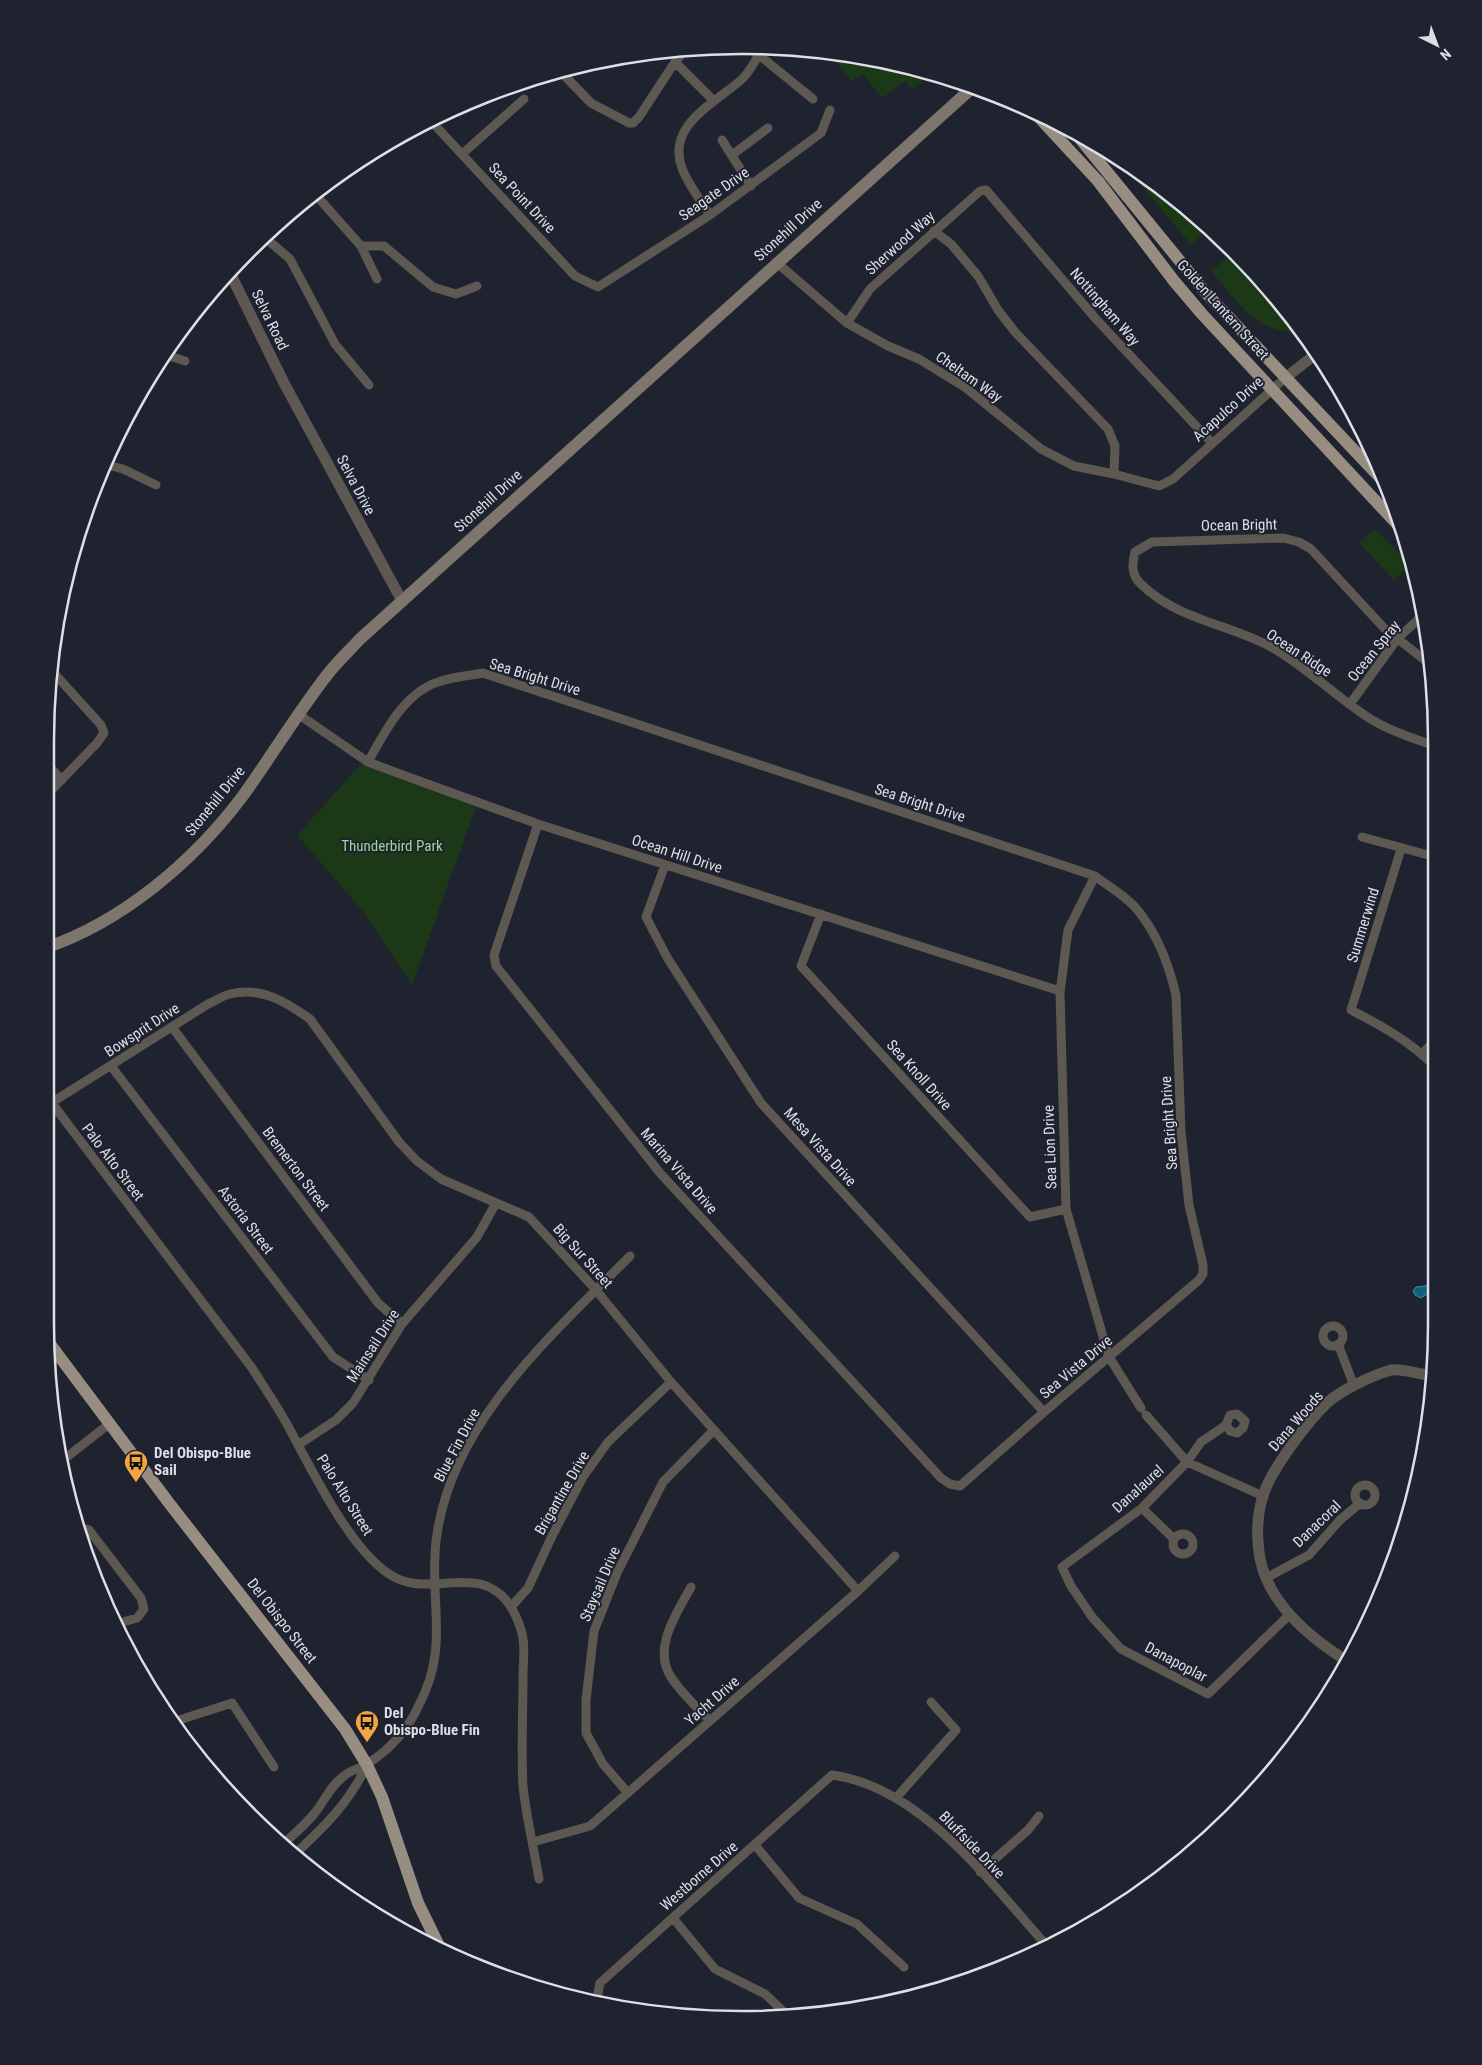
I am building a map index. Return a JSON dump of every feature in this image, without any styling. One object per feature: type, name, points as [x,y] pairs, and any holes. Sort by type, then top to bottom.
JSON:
[{"type":"main road","name":"Stonehill Drive","points":[[54,944],[99,923],[132,903],[190,856],[242,797],[298,714],[333,667],[360,638],[776,262],[967,92]]},
{"type":"main road","name":"Golden Lantern Street","points":[[1047,126],[1098,181],[1174,281],[1202,314],[1391,518]]},
{"type":"main road","name":"Golden Lantern Street","points":[[1090,149],[1206,293],[1372,469]]},
{"type":"main road","name":"Del Obispo Street","points":[[55,1350],[169,1503],[327,1704],[367,1765],[392,1823],[418,1903],[436,1939]]},
{"type":"street","points":[[710,215],[681,168],[679,148],[682,133],[695,117],[743,78],[759,54]]},
{"type":"street","points":[[765,55],[813,100]]},
{"type":"street","points":[[565,76],[591,103],[631,123],[639,117],[679,57]]},
{"type":"street","points":[[674,62],[714,101]]},
{"type":"street","points":[[462,154],[524,100]]},
{"type":"street","name":"Seagate Drive","points":[[598,287],[710,215],[821,133],[830,110]]},
{"type":"street","name":"Sea Point Drive","points":[[435,126],[575,276],[598,287]]},
{"type":"street","points":[[732,155],[768,128]]},
{"type":"street","points":[[722,140],[751,186]]},
{"type":"street","name":"Sherwood Way","points":[[847,323],[870,289],[980,190]]},
{"type":"street","name":"Nottingham Way","points":[[980,190],[986,190],[991,194],[1096,319],[1212,443]]},
{"type":"street","points":[[319,199],[361,246],[377,279]]},
{"type":"street","points":[[934,231],[951,244],[978,276],[998,310],[1015,332],[1108,429],[1116,446],[1114,474]]},
{"type":"street","points":[[269,241],[290,259],[335,344],[369,385]]},
{"type":"street","points":[[361,246],[384,246],[433,287],[456,294],[477,286]]},
{"type":"street","name":"Cheltam Way","points":[[776,262],[847,323],[888,346],[919,359],[966,388],[1041,449],[1074,466],[1159,486]]},
{"type":"street","name":"Selva Road","points":[[233,279],[284,383]]},
{"type":"street","points":[[172,356],[185,361]]},
{"type":"street","name":"Acapulco Drive","points":[[1159,486],[1173,479],[1285,378],[1311,358]]},
{"type":"street","name":"Selva Drive","points":[[284,383],[402,601]]},
{"type":"street","points":[[112,466],[123,469],[156,485]]},
{"type":"street","name":"Ocean Bright","points":[[1132,567],[1135,552],[1152,542],[1283,538],[1299,542],[1311,549],[1397,639],[1423,659]]},
{"type":"street","name":"Ocean Ridge","points":[[1132,567],[1137,580],[1154,595],[1188,615],[1275,649],[1374,721],[1428,743]]},
{"type":"street","name":"Ocean Spray","points":[[1350,704],[1397,639],[1417,620]]},
{"type":"street","name":"Sea Bright Drive","points":[[368,762],[392,720],[414,696],[436,682],[483,673],[1095,876],[1135,907],[1147,925],[1171,975],[1176,996],[1181,1131],[1189,1205],[1203,1265]]},
{"type":"street","points":[[54,788],[104,733],[101,725],[57,677]]},
{"type":"street","name":"Ocean Hill Drive","points":[[298,714],[368,762],[538,824],[1060,991]]},
{"type":"street","points":[[54,772],[62,780]]},
{"type":"street","name":"Marina Vista Drive","points":[[538,824],[494,956],[496,966],[660,1173],[942,1478],[950,1484],[960,1486]]},
{"type":"street","points":[[1362,837],[1428,855]]},
{"type":"street","name":"Summerwind","points":[[1401,849],[1350,1010],[1386,1028],[1422,1054]]},
{"type":"street","name":"Mesa Vista Drive","points":[[664,864],[646,917],[668,958],[761,1102],[1044,1412]]},
{"type":"street","name":"Sea Lion Drive","points":[[1095,876],[1068,930],[1060,991],[1066,1210],[1109,1357],[1144,1412],[1187,1462],[1263,1496]]},
{"type":"street","name":"Sea Knoll Drive","points":[[821,914],[801,966],[1030,1217],[1066,1210]]},
{"type":"street","name":"Bowsprit Drive","points":[[54,1101],[208,1004],[230,994],[252,992]]},
{"type":"street","name":"Big Sur Street","points":[[252,992],[275,996],[310,1019],[399,1142],[417,1161],[441,1179],[529,1217],[596,1290],[671,1382],[858,1591]]},
{"type":"street","name":"Bremerton Street","points":[[172,1027],[378,1303],[402,1324]]},
{"type":"street","points":[[1428,1048],[1422,1054],[1428,1060]]},
{"type":"street","name":"Astoria Street","points":[[111,1066],[333,1357],[368,1380]]},
{"type":"street","name":"Palo Alto Street","points":[[54,1107],[252,1368],[346,1528],[366,1555],[379,1568],[397,1579],[414,1583],[434,1584],[474,1582],[485,1585],[497,1592],[511,1607],[523,1638],[523,1787],[539,1879]]},
{"type":"street","name":"Mainsail Drive","points":[[298,1445],[336,1420],[353,1403],[402,1324],[478,1237],[496,1203]]},
{"type":"street","name":"Blue Fin Drive","points":[[287,1840],[314,1814],[332,1787],[345,1775],[367,1765],[391,1744],[405,1729],[419,1707],[434,1664],[438,1637],[434,1584],[435,1544],[440,1512],[450,1484],[470,1444],[493,1407],[522,1368],[630,1256]]},
{"type":"street","name":"Sea Vista Drive","points":[[960,1486],[1199,1280],[1203,1274],[1203,1265]]},
{"type":"street","points":[[1338,1344],[1354,1386]]},
{"type":"street","name":"Dana Woods","points":[[1266,1578],[1258,1536],[1263,1496],[1278,1464],[1298,1437],[1328,1402],[1354,1386],[1393,1370],[1426,1375]]},
{"type":"street","name":"Brigantine Drive","points":[[511,1607],[528,1588],[552,1536],[583,1477],[608,1442],[671,1382]]},
{"type":"street","points":[[67,1457],[109,1424]]},
{"type":"street","name":"Danalaurel","points":[[1062,1566],[1142,1508],[1187,1462],[1201,1442],[1226,1426]]},
{"type":"street","name":"Staysail Drive","points":[[628,1792],[603,1764],[586,1733],[586,1700],[594,1631],[617,1573],[662,1482],[714,1430]]},
{"type":"street","name":"Danacoral","points":[[1266,1578],[1309,1555],[1340,1520],[1360,1503]]},
{"type":"street","points":[[1142,1508],[1174,1539]]},
{"type":"street","points":[[85,1529],[89,1530],[141,1598],[144,1609],[137,1618],[122,1622]]},
{"type":"street","name":"Yacht Drive","points":[[533,1842],[590,1826],[858,1591],[895,1556]]},
{"type":"street","name":"Danapoplar","points":[[1062,1566],[1071,1586],[1092,1617],[1122,1649],[1208,1694],[1290,1614]]},
{"type":"street","points":[[1266,1578],[1290,1614],[1318,1641],[1342,1657]]},
{"type":"street","points":[[691,1587],[675,1615],[667,1635],[664,1651],[665,1665],[671,1677],[710,1721]]},
{"type":"street","points":[[896,1798],[956,1730],[931,1702]]},
{"type":"street","points":[[180,1720],[232,1703],[274,1767]]},
{"type":"street","name":"Blue Fin Drive","points":[[299,1850],[328,1823],[357,1786],[367,1765]]},
{"type":"street","name":"Bluffside Drive","points":[[832,1775],[852,1778],[896,1798],[933,1823],[1043,1941]]},
{"type":"street","name":"Westborne Drive","points":[[597,1996],[600,1983],[832,1775]]},
{"type":"street","points":[[980,1872],[1028,1830],[1039,1816]]},
{"type":"street","points":[[755,1845],[799,1898],[857,1924],[904,1967]]},
{"type":"street","points":[[672,1918],[715,1969],[765,1994],[782,2010]]},
{"type":"green space","points":[[835,61],[875,67],[925,79],[912,89],[906,81],[882,98],[863,74],[852,81]]},
{"type":"green space","points":[[1137,180],[1204,233],[1191,245]]},
{"type":"green space","points":[[1229,257],[1258,288],[1292,331],[1272,328],[1260,322],[1239,304],[1211,271]]},
{"type":"green space","points":[[1375,529],[1403,557],[1406,569],[1394,580],[1359,543]]},
{"type":"green space","name":"Thunderbird Park","points":[[361,764],[476,807],[412,985],[364,913],[297,835]]},
{"type":"water","points":[[1428,1284],[1428,1293],[1421,1298],[1415,1295],[1413,1291],[1416,1287]]},
{"type":"place","name":"Del Obispo-Blue Sail","points":[[136,1483]]},
{"type":"place","name":"Del Obispo-Blue Fin","points":[[367,1743]]}]
